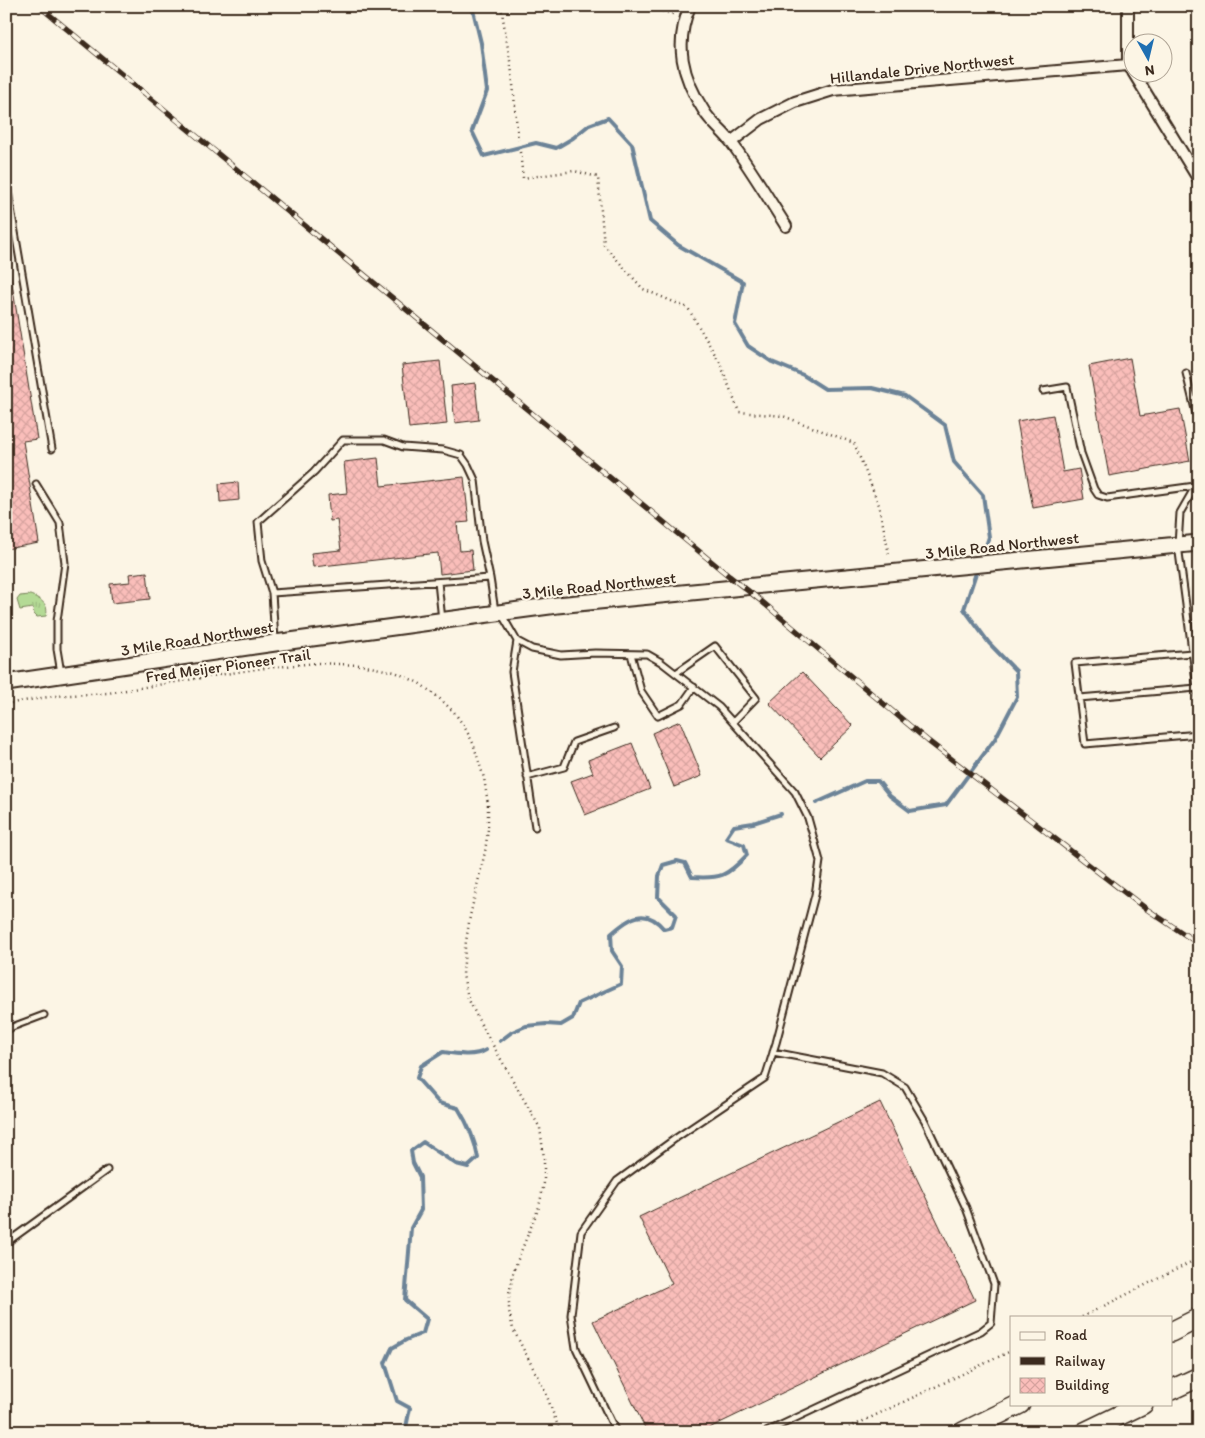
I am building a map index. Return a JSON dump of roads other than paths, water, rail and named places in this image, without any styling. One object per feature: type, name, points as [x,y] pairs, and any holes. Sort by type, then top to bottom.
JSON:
[{"type":"highway","points":[[1172,1332],[1199,1318]]},
{"type":"highway","points":[[1172,1390],[1199,1377]]},
{"type":"highway","points":[[963,1432],[1016,1406]]},
{"type":"highway","points":[[1085,1432],[1138,1406]]},
{"type":"main road","name":"3 Mile Road Northwest","points":[[6,683],[498,612],[1199,543]]},
{"type":"street","points":[[690,6],[685,18],[680,48],[688,80],[704,112],[731,142],[786,226]]},
{"type":"street","points":[[1128,6],[1129,32]]},
{"type":"street","name":"Hillandale Drive Northwest","points":[[731,142],[761,119],[795,102],[833,90],[1122,71]]},
{"type":"street","points":[[1138,82],[1199,180]]},
{"type":"lane","points":[[6,179],[52,449]]},
{"type":"lane","points":[[1186,373],[1199,433]]},
{"type":"lane","points":[[1043,391],[1066,387],[1081,453],[1098,495],[1107,498],[1194,486]]},
{"type":"lane","points":[[275,643],[272,593],[262,561],[258,522],[314,472],[343,440],[384,440],[404,447],[443,450],[461,456],[468,465],[475,480],[482,541],[498,612],[517,641],[532,649],[561,655],[595,653],[647,654],[661,662],[719,707],[795,792],[808,818],[820,861],[815,894],[774,1052],[765,1078],[617,1180],[581,1232],[571,1315],[576,1348],[616,1432]]},
{"type":"lane","points":[[1199,480],[1180,513],[1178,545],[1199,703]]},
{"type":"lane","points":[[36,484],[60,523],[66,563],[57,621],[57,649],[62,675]]},
{"type":"lane","points":[[272,593],[490,578]]},
{"type":"lane","points":[[438,582],[442,620]]},
{"type":"lane","points":[[517,641],[512,672],[534,827]]},
{"type":"lane","points":[[676,673],[715,646],[756,698],[732,722]]},
{"type":"lane","points":[[1192,652],[1075,663],[1085,744],[1199,734]]},
{"type":"lane","points":[[631,654],[641,692],[658,716],[682,704],[694,687]]},
{"type":"lane","points":[[1079,698],[1197,688]]},
{"type":"lane","points":[[527,777],[564,767],[574,742],[614,728]]},
{"type":"lane","points":[[6,1031],[44,1015]]},
{"type":"lane","points":[[766,1432],[981,1331],[991,1323],[994,1284],[966,1208],[925,1121],[905,1087],[882,1074],[774,1052]]},
{"type":"lane","points":[[6,1242],[107,1170]]},
{"type":"waterway","points":[[472,6],[481,43],[487,91],[472,131],[484,156],[536,143],[556,148],[573,138],[589,125],[608,118],[632,144],[650,221],[678,245],[743,282],[735,324],[748,346],[772,362],[803,375],[825,389],[872,388],[905,396],[945,425],[954,462],[983,495],[989,537],[981,561]]},
{"type":"waterway","points":[[816,803],[865,781],[878,781],[890,796],[910,811],[946,805],[995,739],[1017,697],[1016,671],[989,643],[964,609],[978,567]]},
{"type":"waterway","points":[[500,1041],[512,1032],[526,1026],[561,1025],[573,1018],[579,1003],[621,984],[622,966],[612,951],[611,934],[631,919],[644,916],[657,922],[664,929],[672,927],[676,915],[658,897],[659,876],[663,865],[677,861],[685,863],[692,877],[723,875],[734,868],[747,855],[744,845],[726,838],[734,826],[753,823],[781,814]]},
{"type":"waterway","points":[[405,1432],[410,1408],[397,1401],[385,1363],[392,1348],[423,1333],[427,1319],[405,1300],[411,1228],[421,1210],[420,1177],[413,1163],[411,1151],[423,1142],[456,1164],[468,1167],[478,1158],[471,1132],[458,1108],[439,1103],[417,1078],[421,1066],[443,1052],[471,1054],[486,1050]]},
{"type":"railway","points":[[39,6],[760,600],[928,741],[1145,908],[1199,944]]}]
